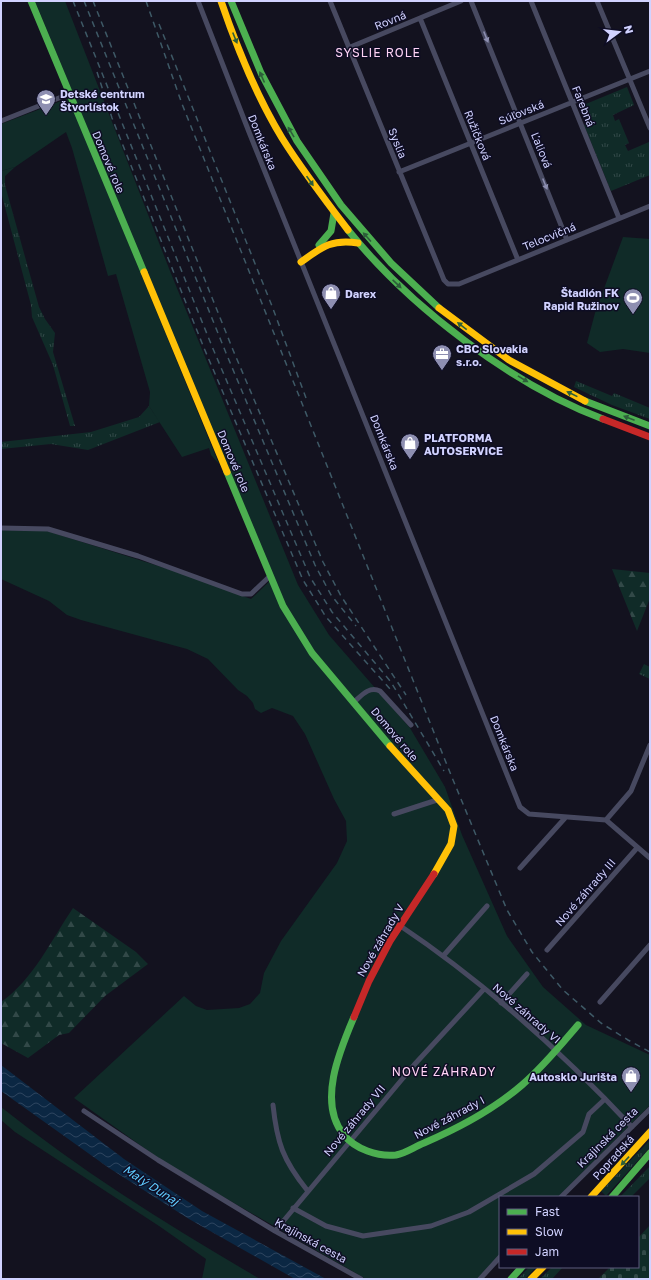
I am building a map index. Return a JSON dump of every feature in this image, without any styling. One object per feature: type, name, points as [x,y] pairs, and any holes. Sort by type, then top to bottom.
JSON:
[{"type":"main road","name":"Domové role","points":[[32,1],[69,94],[283,606],[300,635],[353,702],[437,800]]},
{"type":"main road","points":[[221,1],[242,57],[270,116],[298,164],[358,243],[394,281],[437,319],[507,369],[570,404],[650,437]]},
{"type":"main road","points":[[231,1],[264,82],[291,132],[323,183],[386,258],[444,311],[494,349],[545,380],[575,396],[650,426]]},
{"type":"main road","points":[[300,260],[323,242],[328,236],[332,226],[334,213]]},
{"type":"main road","points":[[300,260],[333,241],[340,240],[358,243]]},
{"type":"main road","name":"Nové záhrady V","points":[[350,1141],[342,1134],[334,1118],[332,1104],[333,1084],[348,1033],[367,985],[399,925],[449,850],[453,840],[454,826],[452,818],[448,810],[437,800]]},
{"type":"main road","name":"Nové záhrady I","points":[[350,1141],[371,1153],[399,1154],[485,1113],[522,1086],[578,1025]]},
{"type":"main road","name":"Popradská","points":[[592,1196],[650,1132]]},
{"type":"main road","points":[[613,1196],[650,1153]]},
{"type":"main road","points":[[638,1168],[650,1161]]},
{"type":"main road","points":[[511,1279],[521,1268]]},
{"type":"main road","points":[[531,1279],[542,1268]]},
{"type":"street","name":"Domkárska","points":[[198,1],[217,53],[520,807],[528,814],[606,820]]},
{"type":"street","name":"Syslia","points":[[330,1],[444,280],[448,284],[455,285]]},
{"type":"street","name":"Rovná","points":[[348,48],[461,1]]},
{"type":"street","name":"Ľaliová","points":[[471,1],[567,240]]},
{"type":"street","name":"Farebná","points":[[530,1],[619,218]]},
{"type":"street","points":[[598,1],[650,128]]},
{"type":"street","name":"Ružičková","points":[[420,18],[518,260]]},
{"type":"street","name":"Súľovská","points":[[399,172],[572,102],[631,81],[650,71]]},
{"type":"street","points":[[1,121],[69,94]]},
{"type":"street","name":"Telocvičná","points":[[455,285],[650,206]]},
{"type":"street","points":[[1,528],[48,529],[138,556],[242,594],[250,594],[270,576]]},
{"type":"street","points":[[353,702],[368,690],[374,688],[380,691],[411,725]]},
{"type":"street","points":[[650,746],[632,791],[606,820],[650,858]]},
{"type":"street","points":[[394,814],[437,800]]},
{"type":"street","points":[[520,868],[565,818]]},
{"type":"street","name":"Nové záhrady III","points":[[547,950],[637,848]]},
{"type":"street","points":[[444,955],[487,906]]},
{"type":"street","name":"Nové záhrady VI","points":[[399,925],[444,955],[501,1003],[555,1051],[632,1127]]},
{"type":"street","points":[[600,1002],[650,945]]},
{"type":"street","points":[[501,1003],[527,974]]},
{"type":"street","name":"Nové záhrady VII","points":[[275,1231],[307,1190],[414,1064],[484,989]]},
{"type":"street","points":[[293,1208],[326,1226],[363,1236],[431,1226],[470,1212],[534,1174],[583,1132],[589,1114],[605,1099]]},
{"type":"street","points":[[273,1104],[275,1124],[282,1153],[307,1190]]},
{"type":"street","name":"Krajinská cesta","points":[[562,1196],[650,1109]]},
{"type":"street","name":"Krajinská cesta","points":[[84,1111],[158,1160],[251,1217],[361,1279]]},
{"type":"street","points":[[480,1279],[499,1258]]},
{"type":"green space","points":[[35,1],[65,1],[170,271],[298,585],[329,635],[410,728],[445,787],[462,835],[507,936],[543,987],[586,1025],[650,1055],[650,1105],[559,1196],[499,1196],[499,1255],[477,1279],[366,1279],[168,1165],[74,1098],[184,996],[196,1006],[207,1010],[239,1008],[250,1004],[260,993],[264,973],[281,941],[337,863],[347,841],[346,821],[334,799],[305,734],[293,716],[272,708],[261,713],[255,709],[253,703],[247,696],[238,690],[208,659],[187,649],[67,615],[49,601],[1,579],[1,530],[47,531],[184,574],[251,599],[273,578]]},
{"type":"green space","points":[[627,87],[634,105],[613,115],[615,121],[619,119],[629,143],[625,145],[628,151],[649,142],[650,175],[611,191],[584,125],[588,123],[581,106]]},
{"type":"green space","points":[[69,98],[219,464],[211,455],[209,448],[182,457],[149,406],[150,392],[116,274],[108,276],[72,148],[66,132],[15,167],[1,171],[1,124]]},
{"type":"green space","points":[[15,167],[5,176],[5,185],[39,307],[55,333],[53,352],[75,426],[70,426],[53,365],[32,317],[31,305],[1,192],[1,171]]},
{"type":"green space","points":[[623,237],[650,239],[650,353],[623,349],[600,352],[587,343],[595,313]]},
{"type":"green space","points":[[576,381],[612,396],[614,393],[650,408],[650,419],[612,405],[574,387]]},
{"type":"green space","points":[[149,406],[160,422],[88,450],[51,444],[1,449],[1,442],[91,432],[139,417]]},
{"type":"green space","points":[[612,569],[650,573],[650,598],[637,631]]},
{"type":"green space","points":[[644,664],[650,667],[650,679],[639,674]]},
{"type":"green space","points":[[73,908],[136,952],[148,964],[105,996],[69,1033],[59,1035],[28,1058],[1,1043],[1,1002],[23,982],[32,971]]},
{"type":"green space","points":[[1,1107],[31,1131],[127,1198],[260,1279],[202,1279],[206,1259],[159,1226],[15,1132],[1,1120]]},
{"type":"green space","points":[[650,1140],[650,1147],[606,1196],[601,1191]]},
{"type":"green space","points":[[650,1166],[650,1178],[632,1196],[621,1196]]},
{"type":"green space","points":[[650,1225],[650,1279],[598,1279],[609,1268],[639,1268],[639,1237]]},
{"type":"green space","points":[[528,1268],[535,1268],[525,1279],[518,1279]]},
{"type":"green space","points":[[551,1268],[562,1268],[552,1279],[540,1279]]},
{"type":"water","name":"Malý Dunaj","points":[[1,1065],[124,1159],[202,1211],[326,1279],[295,1279],[189,1219],[109,1168],[1,1091]]},
{"type":"railway","points":[[73,1],[211,344],[310,577],[332,612],[391,682],[444,771]]},
{"type":"railway","points":[[84,1],[226,353],[315,565],[331,595],[356,626]]},
{"type":"railway","points":[[93,1],[233,350],[323,562],[341,596],[406,695]]},
{"type":"railway","points":[[146,1],[182,104],[451,775],[507,910],[532,952],[563,990],[601,1023],[650,1052]]},
{"type":"railway","points":[[159,24],[272,306],[306,398]]},
{"type":"railway","points":[[97,72],[112,118],[204,348],[303,580],[326,617],[390,689]]},
{"type":"traffic: fast","points":[[31,1],[144,272]]},
{"type":"traffic: fast","points":[[231,1],[261,73],[297,141],[341,205],[391,263],[439,308]]},
{"type":"traffic: fast","points":[[319,245],[331,231],[334,213]]},
{"type":"traffic: fast","points":[[348,230],[373,259],[401,287],[431,314],[464,340],[533,386],[568,404],[603,419]]},
{"type":"traffic: fast","points":[[585,401],[650,426]]},
{"type":"traffic: fast","points":[[227,472],[283,606],[312,653],[390,746]]},
{"type":"traffic: fast","points":[[354,1017],[343,1045],[334,1076],[332,1108],[336,1122],[349,1140],[367,1151],[382,1155],[396,1155],[403,1153],[475,1118],[522,1085],[537,1071],[578,1025]]},
{"type":"traffic: fast","points":[[613,1196],[650,1153]]},
{"type":"traffic: fast","points":[[511,1279],[521,1268]]},
{"type":"traffic: slow","points":[[221,1],[248,71],[273,122],[298,162],[348,230]]},
{"type":"traffic: slow","points":[[301,262],[327,245],[341,242],[358,243]]},
{"type":"traffic: slow","points":[[144,272],[227,472]]},
{"type":"traffic: slow","points":[[439,308],[509,360],[585,401]]},
{"type":"traffic: slow","points":[[390,746],[448,810],[454,826],[451,844],[434,874]]},
{"type":"traffic: slow","points":[[592,1196],[650,1132]]},
{"type":"traffic: slow","points":[[531,1279],[542,1268]]},
{"type":"traffic: jam","points":[[603,419],[650,437]]},
{"type":"traffic: jam","points":[[354,1017],[369,981],[390,941],[434,874]]},
{"type":"place","name":"Detské centrum Štvorlístok","points":[[46,116]]},
{"type":"place","name":"Darex","points":[[331,310]]},
{"type":"place","name":"Štadión FK Rapid Ružinov","points":[[633,315]]},
{"type":"place","name":"CBC Slovakia s.r.o.","points":[[442,371]]},
{"type":"place","name":"PLATFORMA AUTOSERVICE","points":[[410,460]]},
{"type":"place","name":"Autosklo Jurišta","points":[[631,1093]]},
{"type":"district","name":"SYSLIE ROLE","points":[[378,52]]},
{"type":"district","name":"NOVÉ ZÁHRADY","points":[[444,1071]]}]
